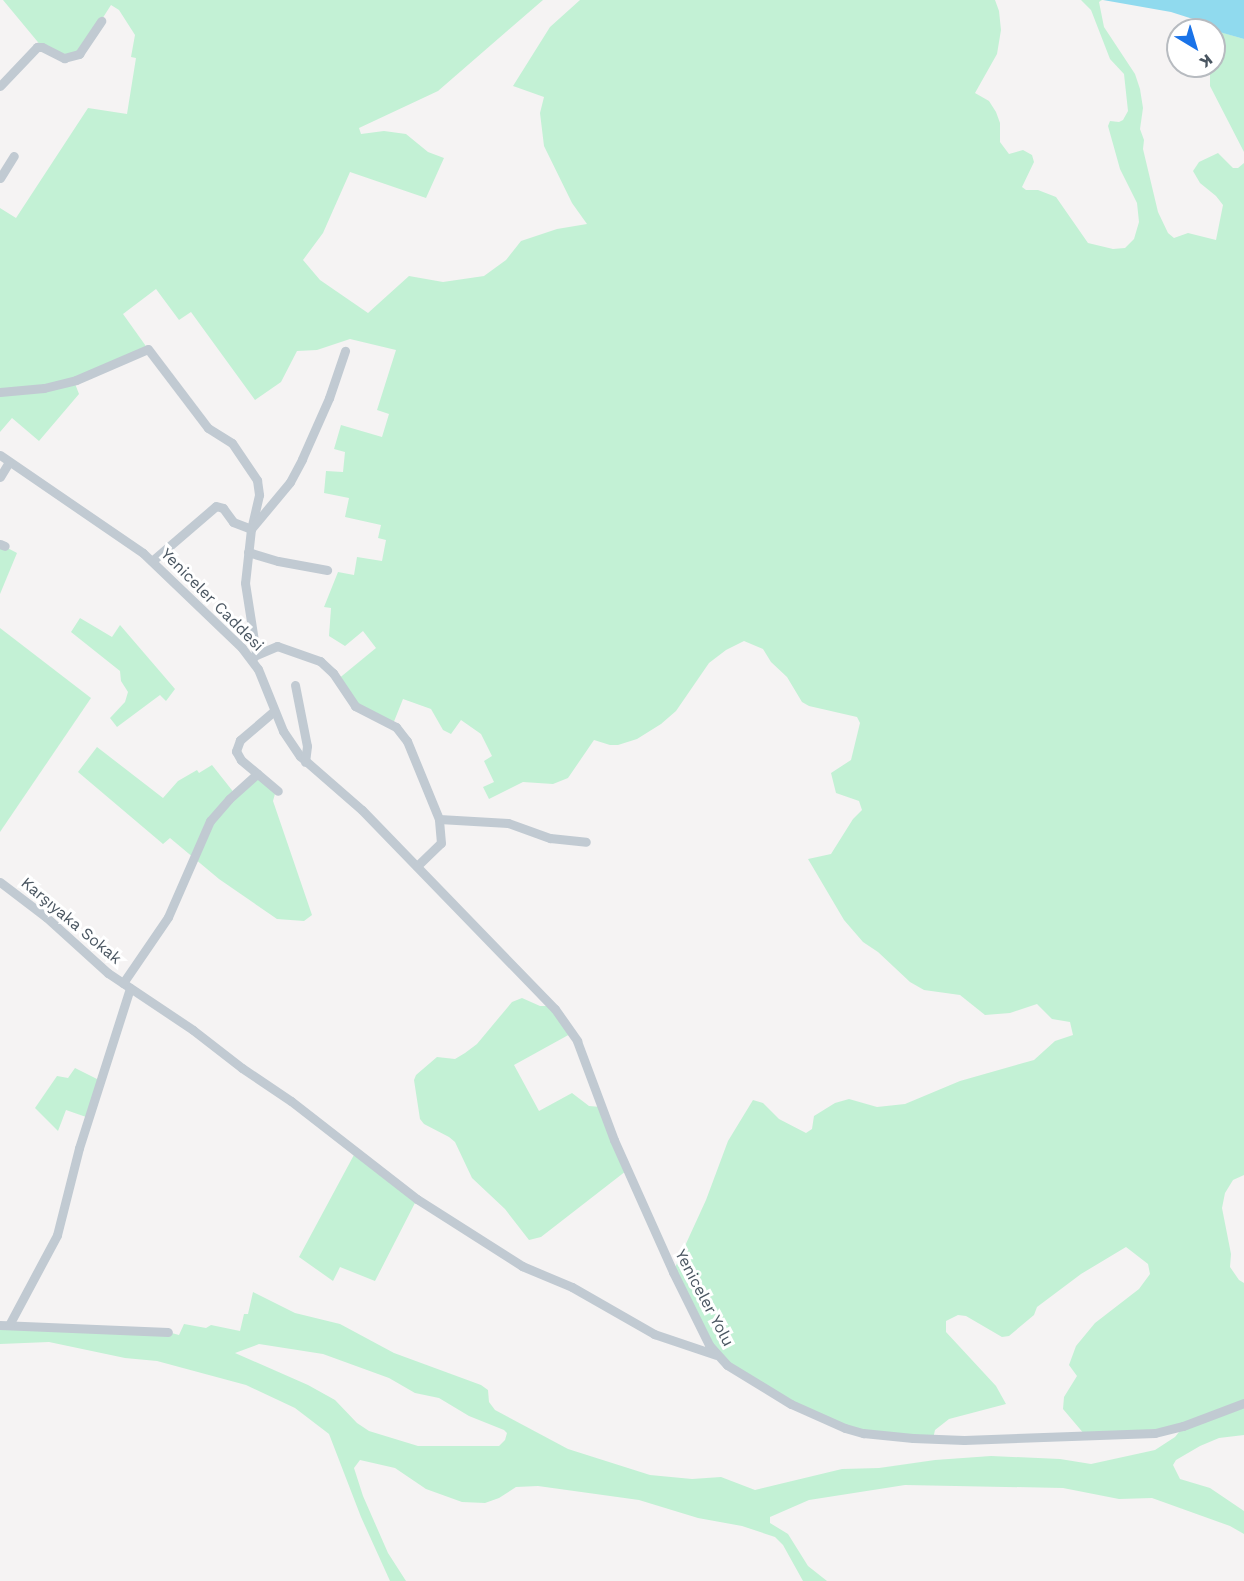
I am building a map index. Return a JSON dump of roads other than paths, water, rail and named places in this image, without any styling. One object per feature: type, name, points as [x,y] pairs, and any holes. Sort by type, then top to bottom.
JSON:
[{"type":"street","points":[[0,86],[37,47],[42,46],[64,58],[79,54],[101,21]]},
{"type":"street","points":[[0,178],[14,156]]},
{"type":"street","points":[[0,392],[44,388],[76,380],[148,349],[208,428],[232,443],[257,480],[259,495],[248,552],[246,598],[254,657],[277,646],[320,662],[329,669],[355,706],[396,727],[407,741],[439,819],[441,843],[417,866]]},
{"type":"street","points":[[251,530],[290,482],[329,398],[345,351]]},
{"type":"street","name":"Yeniceler Caddesi","points":[[0,455],[152,561],[254,657],[274,711],[288,740],[305,762],[362,810],[508,960]]},
{"type":"street","points":[[0,477],[9,462]]},
{"type":"street","points":[[152,561],[216,506],[223,508],[233,522],[251,530]]},
{"type":"street","points":[[248,552],[278,561],[327,570]]},
{"type":"street","points":[[295,685],[307,746],[305,762]]},
{"type":"street","points":[[274,711],[240,740],[236,747],[241,760],[278,792]]},
{"type":"street","points":[[168,1332],[5,1325],[57,1235],[79,1148],[126,986],[165,923],[191,871],[210,821],[229,799],[257,774]]},
{"type":"street","points":[[439,819],[497,822],[520,826],[550,838],[586,842]]},
{"type":"street","name":"Karşıyaka Sokak","points":[[0,882],[46,917],[126,986],[193,1030],[242,1068],[291,1101],[408,1192],[508,1257],[572,1287],[654,1334],[716,1355]]},
{"type":"street","name":"Yeniceler Yolu","points":[[508,960],[555,1009],[577,1041],[636,1193],[716,1355],[755,1384],[791,1404],[845,1428],[882,1436],[964,1440],[1155,1433],[1183,1426],[1244,1403]]},
{"type":"water","points":[[1103,0],[1244,0],[1244,39],[1226,34],[1226,18],[1190,18],[1171,12]]}]
